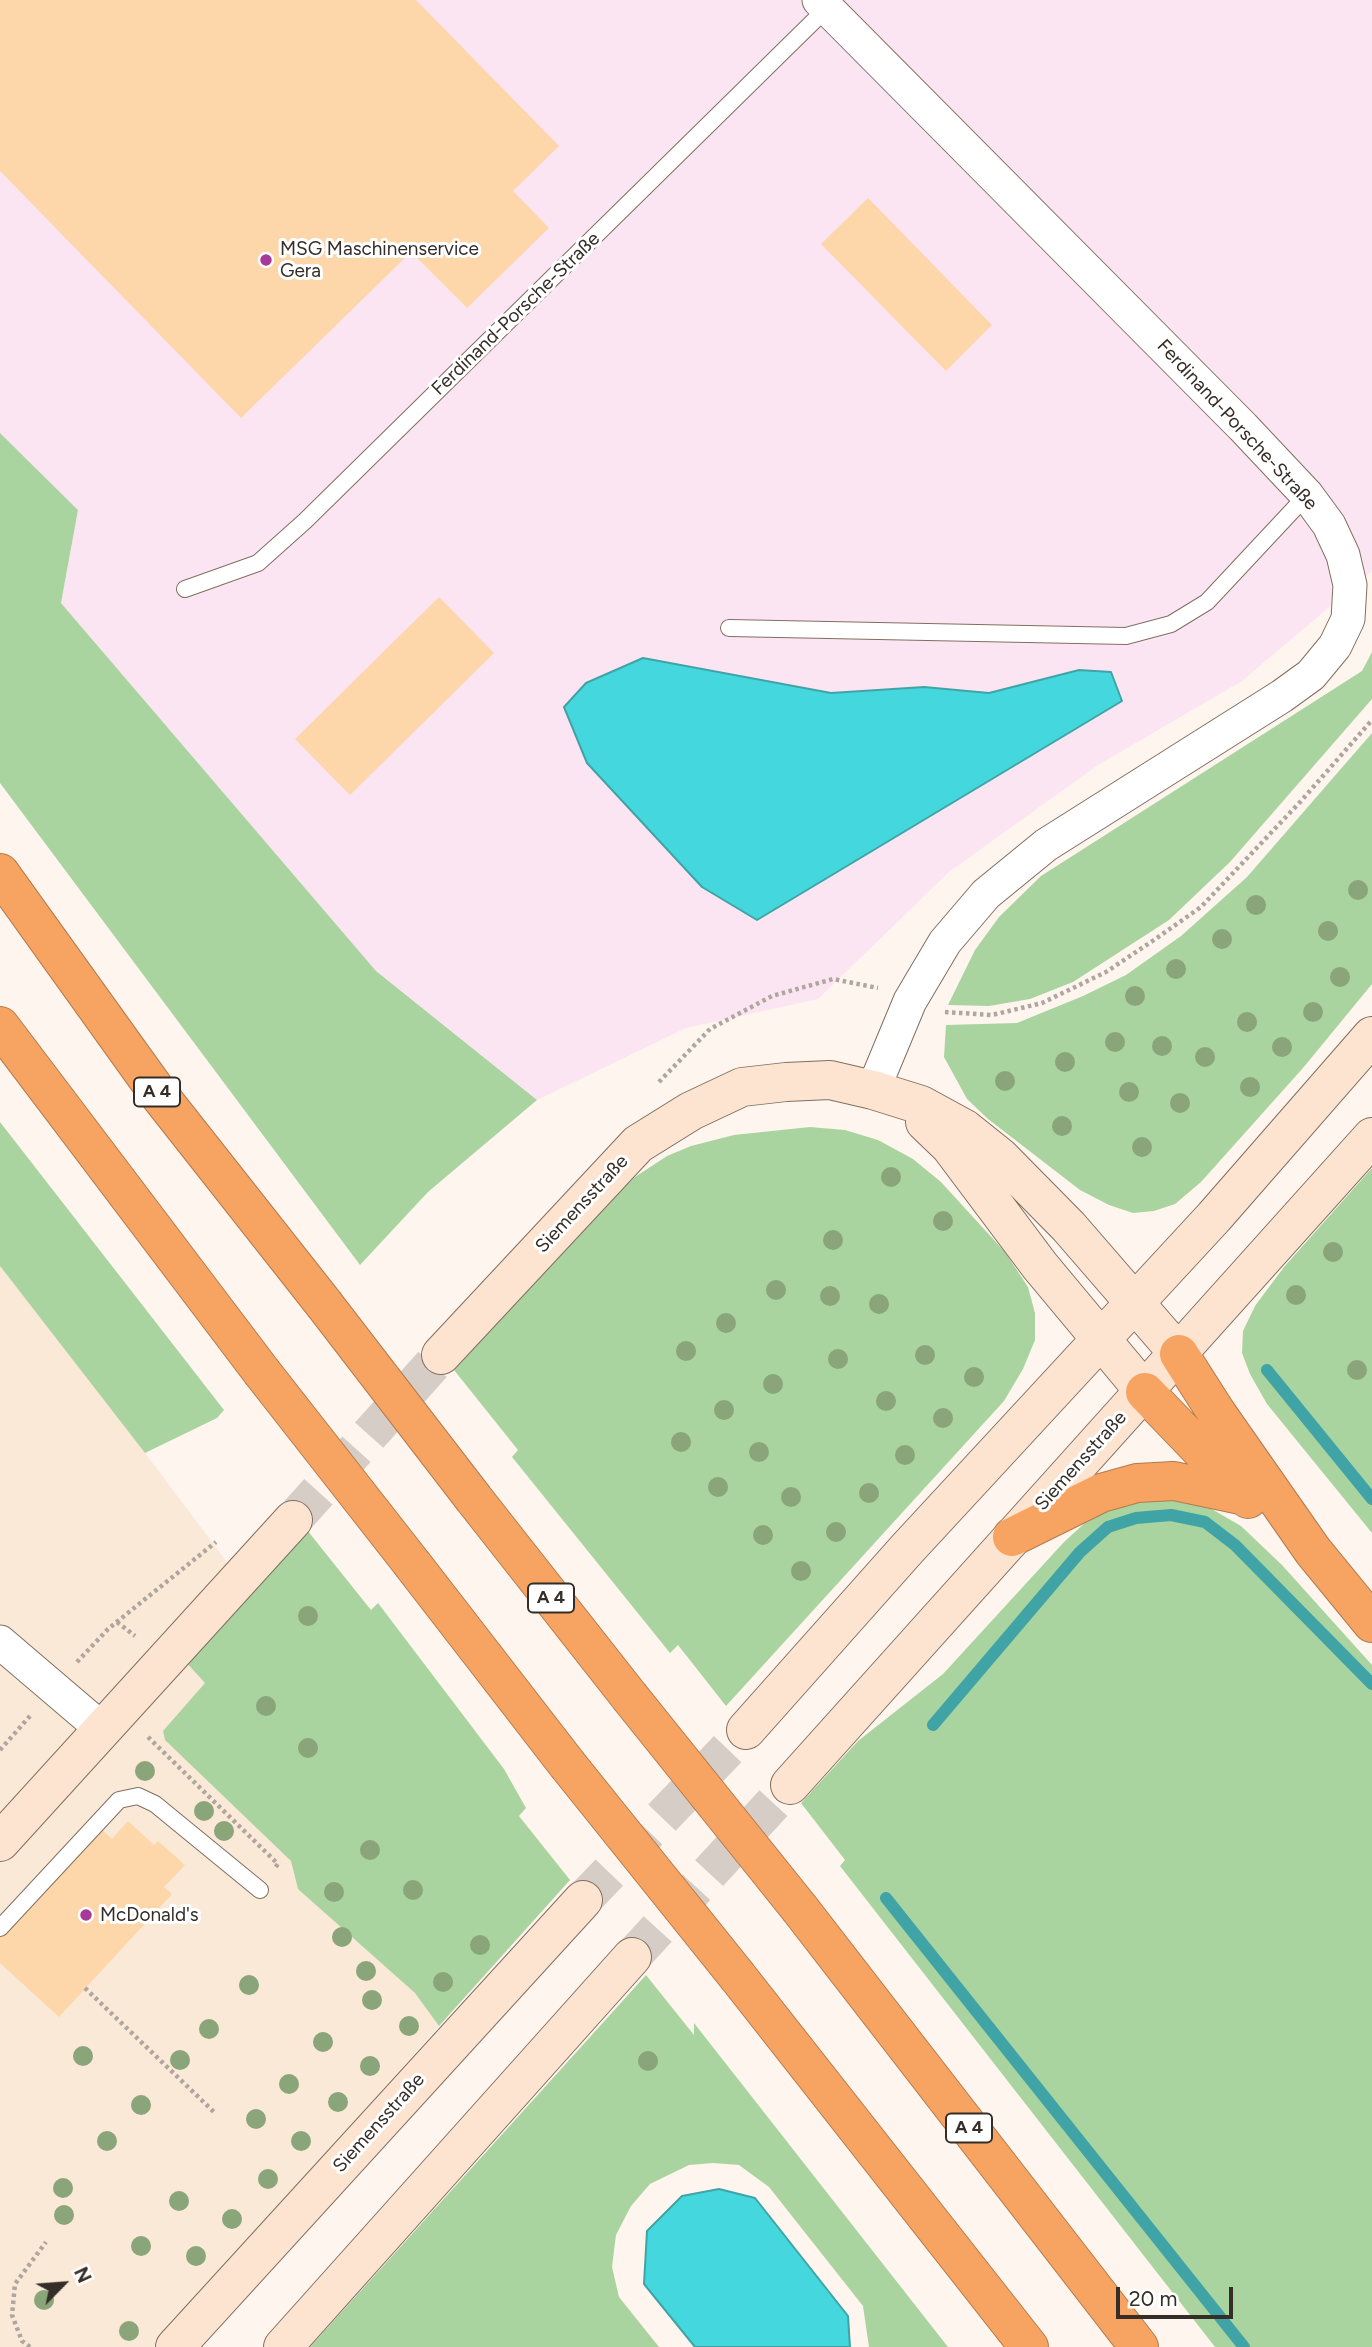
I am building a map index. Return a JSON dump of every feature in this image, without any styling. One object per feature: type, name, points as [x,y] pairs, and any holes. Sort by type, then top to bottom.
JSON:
[{"type":"highway","name":"A 4","points":[[0,873],[160,1096],[629,1696],[800,1909],[1139,2347]]},
{"type":"highway","points":[[0,1026],[261,1371],[1029,2347]]},
{"type":"highway","points":[[1179,1354],[1313,1551],[1372,1623]]},
{"type":"highway","points":[[1145,1392],[1245,1496],[1313,1551]]},
{"type":"highway","points":[[1012,1537],[1101,1493],[1137,1483],[1174,1481],[1245,1496]]},
{"type":"main road","points":[[746,1730],[1288,1134],[1372,1036]]},
{"type":"main road","name":"Siemensstraße","points":[[441,1355],[638,1144],[691,1111],[743,1087],[830,1080],[921,1105],[965,1129],[1000,1157],[1069,1227],[1179,1354]]},
{"type":"main road","name":"Siemensstraße","points":[[873,1090],[918,1116],[950,1146],[1040,1266],[1145,1392]]},
{"type":"main road","name":"Siemensstraße","points":[[790,1786],[1372,1137]]},
{"type":"main road","points":[[0,1842],[293,1520]]},
{"type":"main road","name":"Siemensstraße","points":[[175,2347],[583,1900]]},
{"type":"main road","points":[[283,2347],[632,1957]]},
{"type":"street","name":"Ferdinand-Porsche-Straße","points":[[823,4],[1243,426],[1307,495],[1329,525],[1343,555],[1350,585],[1348,619],[1335,646],[1311,674],[1282,696],[1046,845],[986,894],[946,942],[910,1001],[873,1090]]},
{"type":"street","points":[[0,1642],[103,1729]]},
{"type":"lane","name":"Ferdinand-Porsche-Straße","points":[[186,589],[258,563],[296,529],[823,4]]},
{"type":"lane","points":[[729,628],[1126,636],[1171,624],[1207,602],[1307,495]]},
{"type":"lane","points":[[0,1928],[119,1800],[138,1796],[155,1804],[260,1890]]},
{"type":"path","points":[[910,1001],[951,1014],[992,1015],[1042,1003],[1106,972],[1201,907],[1301,801],[1372,720]]},
{"type":"path","points":[[0,1750],[108,1629],[222,1538]]},
{"type":"path","points":[[117,1622],[164,1661]]},
{"type":"path","points":[[143,1732],[278,1864],[260,1890]]},
{"type":"path","points":[[85,1988],[214,2112]]},
{"type":"path","points":[[30,2347],[22,2341],[12,2315],[15,2284],[46,2242]]},
{"type":"shaded area","points":[[0,0],[1372,0],[1372,571],[1242,681],[1098,765],[949,872],[818,999],[686,1028],[537,1100],[376,971],[61,603],[78,510],[0,433]]},
{"type":"shaded area","points":[[0,1266],[127,1429],[513,1943],[153,2347],[0,2347]]},
{"type":"green space","points":[[0,433],[78,510],[61,603],[376,971],[537,1100],[428,1192],[360,1265],[0,783]]},
{"type":"green space","points":[[1372,652],[1372,699],[1230,862],[1169,920],[1073,982],[1030,999],[989,1006],[948,1005],[975,950],[999,917],[1041,876],[1362,671]]},
{"type":"green space","points":[[1372,733],[1372,984],[1303,1068],[1201,1182],[1175,1204],[1154,1211],[1133,1213],[1109,1205],[1080,1190],[988,1119],[967,1099],[944,1057],[946,1025],[1017,1023],[1126,975],[1181,936],[1247,877]]},
{"type":"green space","points":[[0,1122],[224,1410],[217,1418],[145,1453],[0,1266]]},
{"type":"green space","points":[[810,1127],[845,1130],[878,1140],[913,1159],[941,1182],[1005,1252],[1028,1287],[1035,1313],[1035,1340],[1023,1369],[1004,1401],[726,1706],[678,1645],[670,1653],[512,1457],[518,1450],[454,1370],[635,1177],[667,1156],[691,1146],[734,1135]]},
{"type":"green space","points":[[1372,1168],[1372,1533],[1267,1404],[1242,1353],[1243,1331],[1255,1306],[1284,1267]]},
{"type":"green space","points":[[1180,1499],[1210,1508],[1241,1526],[1282,1565],[1372,1665],[1372,2347],[1215,2347],[840,1866],[845,1860],[801,1803],[858,1741],[943,1674],[1064,1542],[1087,1521],[1119,1504]]},
{"type":"green space","points":[[307,1530],[371,1610],[378,1603],[504,1769],[526,1808],[519,1816],[570,1880],[439,2026],[415,1993],[298,1889],[291,1861],[165,1740],[163,1731],[205,1683],[185,1661]]},
{"type":"green space","points":[[646,1975],[694,2035],[694,2023],[948,2347],[869,2347],[863,2306],[769,2187],[739,2165],[713,2163],[689,2165],[650,2184],[631,2206],[616,2235],[612,2267],[619,2297],[659,2347],[310,2347]]},
{"type":"water","points":[[643,658],[831,693],[924,687],[989,693],[1079,670],[1111,672],[1122,701],[757,920],[702,887],[587,763],[564,707],[586,683]]},
{"type":"water","points":[[719,2189],[755,2198],[848,2316],[850,2347],[695,2347],[644,2284],[647,2231],[682,2196]]},
{"type":"building","points":[[0,0],[416,0],[559,146],[513,191],[549,228],[467,308],[411,252],[241,418],[0,171]]},
{"type":"building","points":[[868,198],[992,325],[946,371],[821,244]]},
{"type":"building","points":[[439,597],[494,653],[350,795],[295,739]]},
{"type":"building","name":"McDonald's","points":[[128,1821],[154,1845],[158,1841],[185,1865],[164,1887],[172,1894],[59,2017],[0,1963],[0,1935],[99,1827],[112,1839]]},
{"type":"waterway","points":[[1267,1370],[1372,1499]]},
{"type":"waterway","points":[[933,1725],[1080,1552],[1108,1527],[1136,1518],[1171,1515],[1205,1522],[1235,1545],[1372,1684]]},
{"type":"waterway","points":[[886,1898],[1244,2347]]},
{"type":"tunnel","points":[[293,1520],[441,1355]]},
{"type":"tunnel","points":[[583,1900],[746,1730]]},
{"type":"tunnel","points":[[632,1957],[790,1785]]},
{"type":"place","name":"MSG Maschinenservice Gera","points":[[266,260]]},
{"type":"place","name":"McDonald's","points":[[86,1915]]}]
